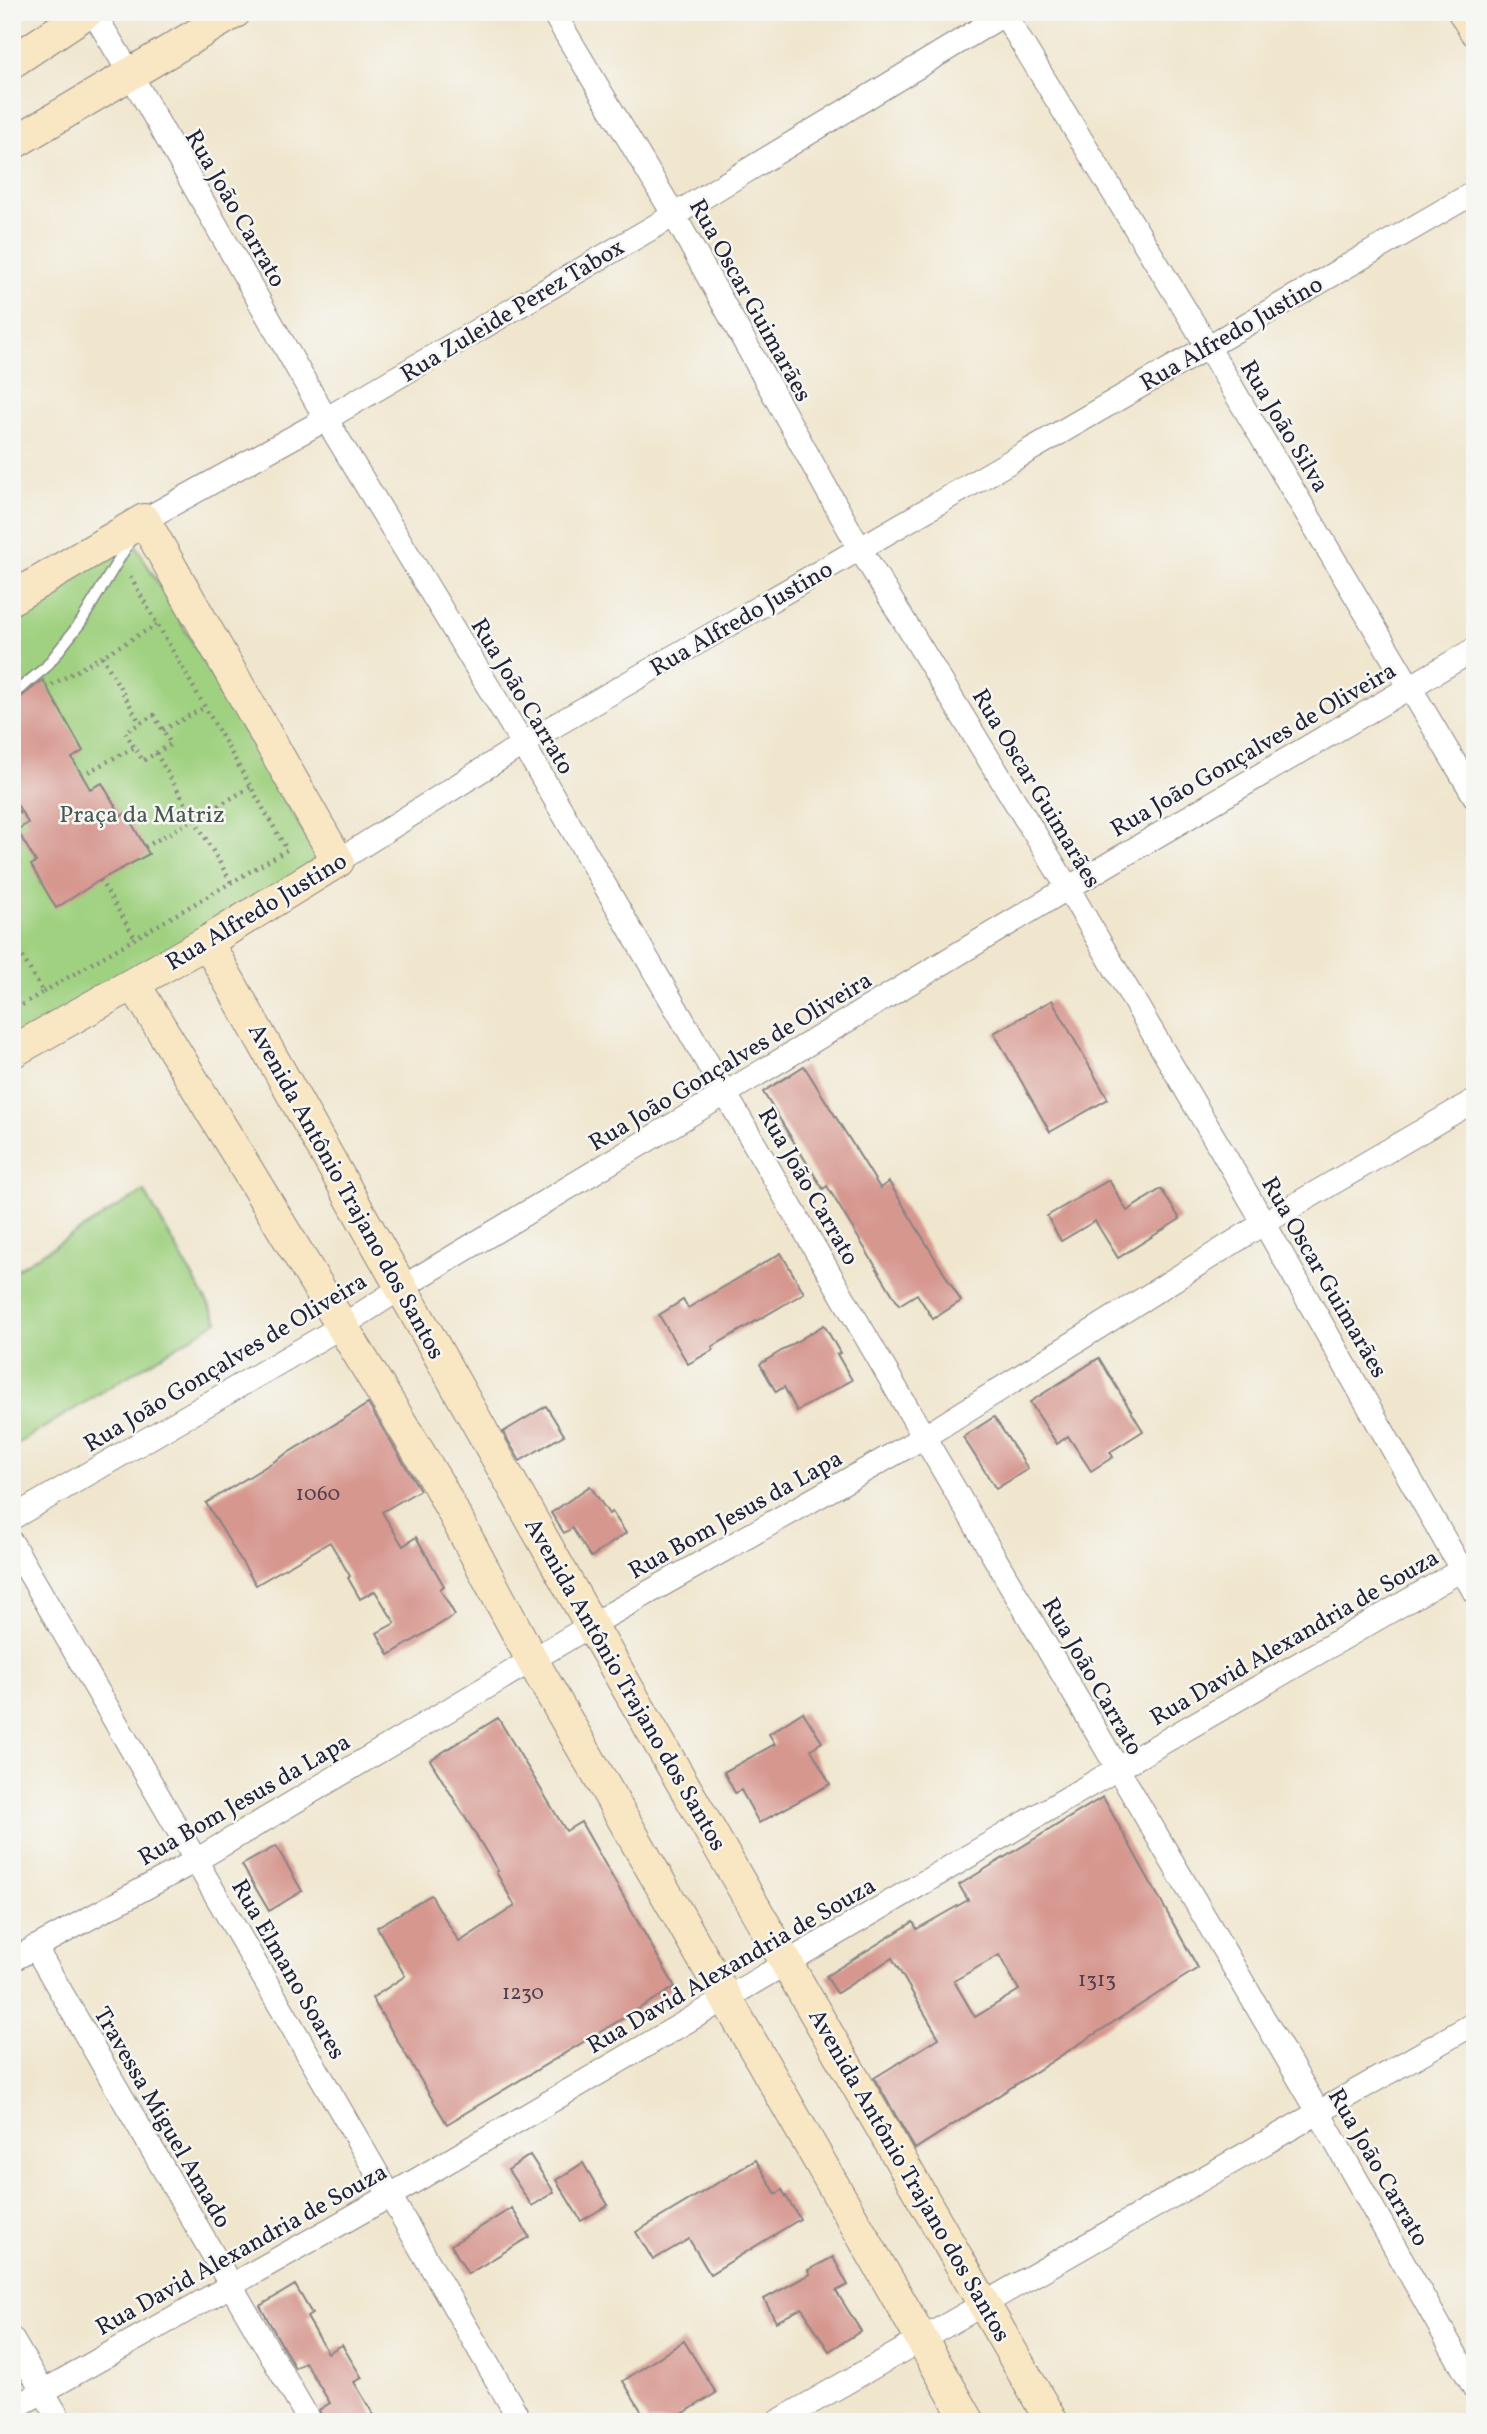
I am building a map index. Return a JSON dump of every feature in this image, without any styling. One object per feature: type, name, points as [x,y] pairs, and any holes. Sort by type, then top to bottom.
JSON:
[{"type":"main road","points":[[12,62],[87,12]]},
{"type":"main road","points":[[12,144],[235,12]]},
{"type":"main road","points":[[1464,12],[1475,30]]},
{"type":"main road","points":[[143,521],[338,861]]},
{"type":"main road","name":"Rua Zuleide Perez Tabox","points":[[12,598],[143,521]]},
{"type":"main road","name":"Rua Alfredo Justino","points":[[12,1052],[206,942],[338,861]]},
{"type":"main road","name":"Avenida Antônio Trajano dos Santos","points":[[206,942],[591,1625],[1052,2422]]},
{"type":"main road","points":[[134,984],[438,1484],[532,1660],[969,2422]]},
{"type":"street","name":"Rua João Carrato","points":[[93,12],[326,419],[523,744],[1319,2113],[1475,2389]]},
{"type":"street","name":"Rua Oscar Guimarães","points":[[553,12],[674,215],[860,549],[1068,888],[1468,1566],[1475,1593]]},
{"type":"street","name":"Rua Zuleide Perez Tabox","points":[[143,521],[326,419],[674,215],[1005,13]]},
{"type":"street","name":"Rua João Silva","points":[[1005,13],[1208,347],[1475,797]]},
{"type":"street","name":"Rua Alfredo Justino","points":[[338,861],[523,744],[1475,192]]},
{"type":"street","name":"Rua João Gonçalves de Oliveira","points":[[12,1518],[342,1326],[1068,888],[1475,649]]},
{"type":"street","name":"Rua Bom Jesus da Lapa","points":[[12,1960],[195,1861],[591,1625],[924,1437],[1264,1223],[1475,1100]]},
{"type":"street","name":"Rua Elmano Soares","points":[[12,1543],[521,2422]]},
{"type":"street","name":"Rua David Alexandria de Souza","points":[[12,2409],[391,2195],[1468,1566]]},
{"type":"street","name":"Travessa Miguel Amado","points":[[35,1947],[310,2422]]},
{"type":"street","points":[[777,2422],[1475,2023]]},
{"type":"street","points":[[12,2339],[61,2422]]},
{"type":"lane","points":[[12,695],[46,667],[80,622],[143,521]]},
{"type":"path","points":[[12,1011],[287,850],[124,566]]},
{"type":"path","points":[[48,688],[158,624]]},
{"type":"path","points":[[102,656],[141,723]]},
{"type":"path","points":[[163,730],[205,706]]},
{"type":"path","points":[[154,715],[163,730],[172,744],[143,761],[125,732],[154,715]]},
{"type":"path","points":[[82,775],[135,747]]},
{"type":"path","points":[[156,753],[231,882]]},
{"type":"path","points":[[145,846],[251,787]]},
{"type":"path","points":[[12,816],[21,811]]},
{"type":"path","points":[[100,880],[135,939]]},
{"type":"path","points":[[12,939],[43,992]]},
{"type":"green space","name":"Praça da Matriz","points":[[131,537],[321,862],[12,1042],[12,622]]},
{"type":"green space","points":[[144,1191],[218,1321],[12,1447],[12,1272]]},
{"type":"building","points":[[43,680],[83,751],[72,758],[90,789],[102,783],[121,816],[126,813],[149,854],[100,880],[56,908],[31,865],[36,862],[17,830],[28,823],[12,796],[12,719],[20,715],[13,703]]},
{"type":"building","points":[[1052,1000],[1108,1099],[1050,1132],[994,1033]]},
{"type":"building","points":[[804,1066],[880,1188],[889,1182],[961,1301],[933,1319],[917,1294],[899,1305],[827,1186],[823,1189],[763,1092]]},
{"type":"building","points":[[1109,1180],[1127,1211],[1161,1189],[1180,1219],[1118,1258],[1095,1221],[1061,1241],[1047,1216]]},
{"type":"building","points":[[781,1253],[804,1293],[688,1364],[659,1315],[683,1300],[688,1308]]},
{"type":"building","points":[[824,1325],[852,1380],[797,1411],[784,1387],[776,1392],[760,1364]]},
{"type":"building","points":[[1099,1358],[1143,1431],[1110,1452],[1113,1457],[1091,1471],[1068,1436],[1057,1444],[1030,1402]]},
{"type":"building","points":[[368,1404],[420,1490],[382,1512],[403,1546],[416,1537],[444,1586],[440,1589],[455,1615],[389,1655],[377,1633],[395,1623],[375,1591],[360,1599],[330,1542],[256,1585],[206,1503]]},
{"type":"building","points":[[546,1406],[564,1435],[520,1461],[503,1432]]},
{"type":"building","points":[[994,1417],[1028,1469],[996,1489],[963,1437]]},
{"type":"building","points":[[590,1486],[626,1533],[591,1557],[572,1528],[564,1533],[551,1513]]},
{"type":"building","points":[[803,1712],[822,1742],[811,1749],[830,1784],[759,1823],[741,1790],[735,1793],[724,1772],[775,1744],[769,1734]]},
{"type":"building","points":[[498,1718],[566,1831],[581,1822],[675,1987],[447,2124],[372,1998],[405,1976],[377,1927],[431,1895],[459,1942],[515,1906],[496,1872],[498,1871],[430,1760]]},
{"type":"building","points":[[1103,1797],[1198,1968],[915,2149],[874,2078],[939,2038],[892,1958],[837,1993],[826,1976],[913,1922],[917,1929],[968,1900],[959,1885]],"holes":[[[999,1955],[1019,1990],[975,2017],[954,1981]]]},
{"type":"building","points":[[276,1846],[302,1891],[269,1911],[242,1865]]},
{"type":"building","points":[[530,2155],[554,2192],[532,2206],[508,2170]]},
{"type":"building","points":[[756,2160],[776,2194],[782,2190],[800,2219],[710,2274],[689,2239],[653,2260],[636,2232]]},
{"type":"building","points":[[583,2163],[608,2205],[581,2221],[556,2180]]},
{"type":"building","points":[[512,2208],[529,2237],[468,2274],[451,2245]]},
{"type":"building","points":[[833,2257],[848,2285],[836,2291],[861,2331],[829,2351],[802,2308],[776,2322],[764,2299],[810,2274],[808,2270]]},
{"type":"building","points":[[295,2285],[312,2314],[307,2317],[328,2353],[342,2345],[362,2378],[354,2382],[378,2422],[324,2422],[319,2410],[330,2403],[305,2362],[295,2368],[260,2306]]},
{"type":"building","points":[[684,2341],[716,2393],[679,2416],[682,2422],[648,2422],[623,2381]]}]
